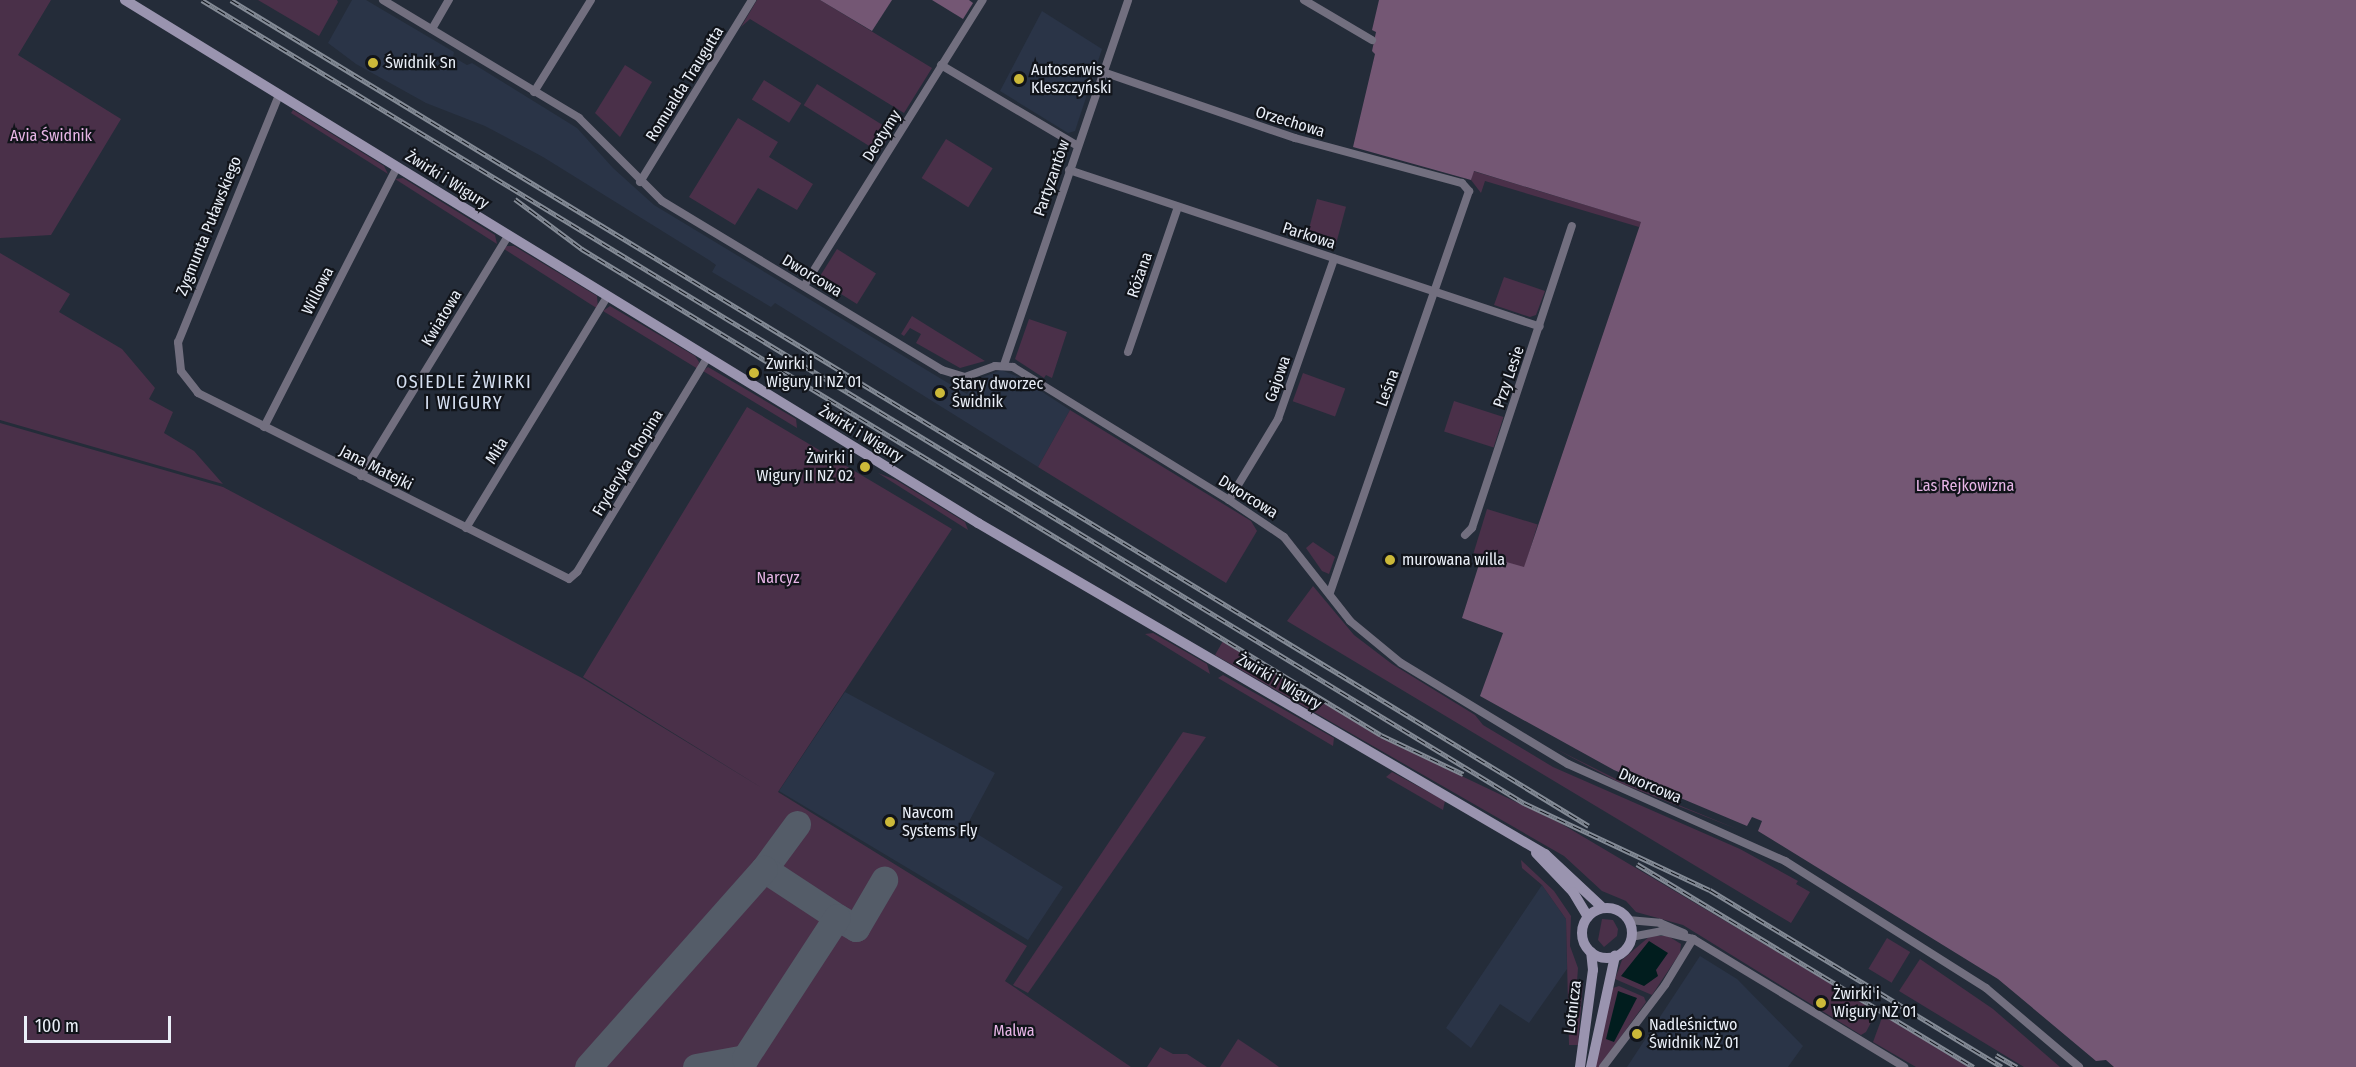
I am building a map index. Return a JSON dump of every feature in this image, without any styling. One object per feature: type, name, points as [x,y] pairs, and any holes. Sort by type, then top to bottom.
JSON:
[{"type":"main road","name":"Żwirki i Wigury","points":[[125,0],[1003,538],[1559,863],[1603,908]]},
{"type":"main road","name":"Żwirki i Wigury","points":[[1527,845],[1573,892],[1588,917]]},
{"type":"main road","points":[[1603,908],[1618,910],[1628,920],[1631,937],[1626,949],[1616,956],[1601,957],[1591,952],[1582,935],[1588,917],[1603,908]]},
{"type":"main road","name":"Lotnicza","points":[[1580,1067],[1593,970],[1591,952]]},
{"type":"main road","name":"Lotnicza","points":[[1591,1067],[1616,956]]},
{"type":"street","name":"Dworcowa","points":[[383,0],[591,127],[640,182],[662,201],[950,374],[970,376],[1004,365],[1229,500],[1284,537],[1329,593],[1373,642],[1443,690],[1568,764],[1785,861],[1986,988],[2079,1067]]},
{"type":"street","points":[[432,29],[449,0]]},
{"type":"street","points":[[534,92],[591,0]]},
{"type":"street","name":"Romualda Traugutta","points":[[640,182],[752,0]]},
{"type":"street","name":"Deotymy","points":[[804,286],[983,0]]},
{"type":"street","name":"Partyzantów","points":[[1004,365],[1128,0]]},
{"type":"street","points":[[1304,0],[1372,40]]},
{"type":"street","points":[[941,65],[1078,146]]},
{"type":"street","name":"Orzechowa","points":[[1103,72],[1295,138],[1462,183],[1469,191]]},
{"type":"street","name":"Zygmunta Puławskiego","points":[[181,370],[177,354],[180,332],[279,95]]},
{"type":"street","name":"Willowa","points":[[264,427],[397,167]]},
{"type":"street","name":"Parkowa","points":[[1069,170],[1540,327]]},
{"type":"street","name":"Leśna","points":[[1329,593],[1436,294],[1469,191]]},
{"type":"street","name":"Różana","points":[[1128,352],[1178,207]]},
{"type":"street","name":"Przy Lesie","points":[[1465,535],[1472,528],[1572,226]]},
{"type":"street","name":"Kwiatowa","points":[[361,476],[508,236]]},
{"type":"street","name":"Gajowa","points":[[1229,500],[1278,419],[1334,259]]},
{"type":"street","name":"Miła","points":[[466,528],[608,297]]},
{"type":"street","name":"Fryderyka Chopina","points":[[568,579],[577,572],[707,358]]},
{"type":"street","name":"Jana Matejki","points":[[181,370],[198,393],[568,579]]},
{"type":"street","points":[[1628,920],[1667,925],[1904,1067]]},
{"type":"street","points":[[1631,937],[1660,931],[1693,939]]},
{"type":"street","points":[[1603,1067],[1659,993],[1693,939]]},
{"type":"shaded area","points":[[352,0],[366,0],[454,52],[453,57],[467,65],[472,63],[577,128],[613,168],[654,205],[967,394],[978,379],[1001,370],[1021,378],[1070,410],[1038,467],[775,303],[771,307],[712,272],[716,265],[709,260],[543,157],[485,126],[426,103],[356,64],[328,43]]},
{"type":"shaded area","points":[[1042,11],[1102,49],[1075,131],[1068,133],[1000,91]]},
{"type":"shaded area","points":[[845,692],[995,773],[966,827],[1063,887],[1028,940],[779,791]]},
{"type":"shaded area","points":[[1542,885],[1566,919],[1567,969],[1529,1023],[1500,1004],[1471,1048],[1446,1028]]},
{"type":"shaded area","points":[[1649,941],[1668,953],[1656,970],[1658,976],[1644,986],[1621,976]]},
{"type":"shaded area","points":[[1700,956],[1737,979],[1803,1046],[1788,1067],[1627,1067]]},
{"type":"shaded area","points":[[1618,991],[1637,998],[1614,1042],[1606,1039]]},
{"type":"green space","name":"Avia Świdnik","points":[[0,0],[51,0],[18,55],[121,119],[51,235],[0,238]]},
{"type":"green space","points":[[258,0],[337,0],[338,2],[319,36]]},
{"type":"green space","points":[[757,0],[820,0],[932,68],[904,113],[750,19],[741,27]]},
{"type":"green space","points":[[820,0],[892,0],[872,31]]},
{"type":"green space","points":[[932,0],[969,0],[973,3],[963,19]]},
{"type":"green space","name":"Las Rejkowizna","points":[[1379,0],[2356,0],[2356,1067],[2114,1067],[2106,1060],[2096,1061],[1998,979],[1758,831],[1762,821],[1752,817],[1747,826],[1614,770],[1480,696],[1503,633],[1462,618],[1482,555],[1524,567],[1641,222],[1474,171],[1471,180],[1353,147],[1375,54],[1372,51],[1376,32],[1372,30]]},
{"type":"green space","points":[[625,65],[652,82],[620,137],[595,113]]},
{"type":"green space","points":[[764,80],[801,103],[789,123],[752,100]]},
{"type":"green space","points":[[817,84],[892,131],[879,152],[804,105]]},
{"type":"green space","points":[[293,110],[384,166],[388,174],[291,113]]},
{"type":"green space","points":[[738,118],[778,142],[769,157],[813,184],[797,210],[758,188],[735,225],[689,197]]},
{"type":"green space","points":[[946,139],[993,168],[968,207],[922,178]]},
{"type":"green space","points":[[1473,171],[1642,222],[1639,227],[1485,181],[1481,193],[1471,180]]},
{"type":"green space","points":[[403,178],[495,235],[497,244],[395,179]]},
{"type":"green space","points":[[1317,199],[1346,207],[1335,248],[1306,241]]},
{"type":"green space","points":[[507,246],[514,246],[597,296],[598,309],[504,249]]},
{"type":"green space","points":[[837,249],[876,273],[857,304],[818,280]]},
{"type":"green space","points":[[0,253],[70,294],[59,312],[122,349],[155,388],[149,399],[173,412],[164,433],[194,451],[223,484],[0,420]]},
{"type":"green space","points":[[1504,277],[1545,291],[1536,315],[1530,317],[1494,305]]},
{"type":"green space","points":[[610,306],[695,356],[699,362],[698,369],[603,311]]},
{"type":"green space","points":[[912,316],[985,361],[960,368],[916,343],[921,334],[910,328],[904,336],[901,334]]},
{"type":"green space","points":[[1029,319],[1067,332],[1052,378],[1046,375],[1044,378],[1015,359]]},
{"type":"green space","points":[[708,367],[796,419],[797,428],[703,371]]},
{"type":"green space","points":[[1303,373],[1345,388],[1335,417],[1293,401]]},
{"type":"green space","points":[[1454,401],[1503,417],[1494,448],[1444,431]]},
{"type":"green space","points":[[747,407],[952,529],[778,792],[1027,946],[1005,981],[1131,1067],[0,1067],[0,423],[223,487],[582,678],[767,791],[583,677]]},
{"type":"green space","points":[[1070,410],[1251,521],[1257,531],[1226,583],[1038,467]]},
{"type":"green space","points":[[878,473],[896,480],[965,522],[968,530]]},
{"type":"green space","points":[[1487,509],[1538,524],[1524,568],[1474,553]]},
{"type":"green space","points":[[1313,542],[1335,557],[1329,574],[1322,571],[1306,548]]},
{"type":"green space","points":[[1313,586],[1354,635],[1392,664],[1475,715],[1483,725],[1553,767],[1740,849],[1798,881],[1796,884],[1810,892],[1791,923],[1287,621]]},
{"type":"green space","points":[[1153,633],[1207,664],[1210,674],[1145,634]]},
{"type":"green space","points":[[1223,641],[1384,739],[1560,823],[1877,1011],[1866,1032],[1861,1035],[1683,925],[1636,912],[1626,901],[1602,891],[1564,856],[1215,655]]},
{"type":"green space","points":[[1223,675],[1334,738],[1333,746],[1218,678]]},
{"type":"green space","points":[[1183,732],[1206,737],[1028,993],[1013,985]]},
{"type":"green space","points":[[1554,748],[1620,781],[1742,831],[1620,783]]},
{"type":"green space","points":[[1392,772],[1445,801],[1443,810],[1386,777]]},
{"type":"green space","points":[[1521,860],[1554,891],[1571,916],[1570,946],[1578,968],[1577,982],[1583,983],[1578,1045],[1569,1045],[1566,919],[1542,885],[1522,868]]},
{"type":"green space","points":[[1602,919],[1613,920],[1618,929],[1617,936],[1604,947],[1598,940]]},
{"type":"green space","points":[[1650,936],[1668,936],[1681,944],[1680,953],[1652,995],[1615,979],[1622,960]]},
{"type":"green space","points":[[1887,938],[1910,952],[1892,983],[1868,969]]},
{"type":"green space","points":[[1920,959],[1993,1009],[2060,1067],[2024,1067],[1899,991]]},
{"type":"green space","points":[[1619,986],[1644,997],[1646,1002],[1599,1067],[1594,1067],[1613,988]]},
{"type":"green space","points":[[1883,1015],[1969,1067],[1916,1067],[1873,1042]]},
{"type":"green space","points":[[1238,1039],[1268,1059],[1279,1067],[1220,1067]]},
{"type":"green space","points":[[1160,1047],[1173,1054],[1187,1054],[1207,1067],[1147,1067]]},
{"type":"taxiway","points":[[797,824],[764,869],[837,917],[856,928],[884,880]]},
{"type":"taxiway","points":[[588,1067],[764,869]]},
{"type":"taxiway","points":[[696,1067],[745,1058],[837,917]]},
{"type":"railway","points":[[202,0],[1524,803],[1710,890],[2002,1067]]},
{"type":"railway","points":[[231,0],[1589,826]]},
{"type":"railway","points":[[515,199],[582,249],[1381,735],[1463,774]]},
{"type":"railway","points":[[1637,864],[1974,1067]]},
{"type":"railway","points":[[1996,1055],[2017,1067]]},
{"type":"place","name":"Świdnik Sn","points":[[373,63]]},
{"type":"place","name":"Autoserwis Kleszczyński","points":[[1019,79]]},
{"type":"place","name":"Żwirki i Wigury II NŻ 01","points":[[754,373]]},
{"type":"place","name":"Stary dworzec Świdnik","points":[[940,393]]},
{"type":"place","name":"Żwirki i Wigury II NŻ 02","points":[[865,467]]},
{"type":"place","name":"murowana willa","points":[[1390,560]]},
{"type":"place","name":"Navcom Systems Fly","points":[[890,822]]},
{"type":"place","name":"Żwirki i Wigury NŻ 01","points":[[1821,1003]]},
{"type":"place","name":"Nadleśnictwo Świdnik NŻ 01","points":[[1637,1034]]},
{"type":"district","name":"OSIEDLE ŻWIRKI I WIGURY","points":[[464,394]]},
{"type":"park label","name":"Narcyz","points":[[778,578]]},
{"type":"park label","name":"Malwa","points":[[1014,1031]]}]
